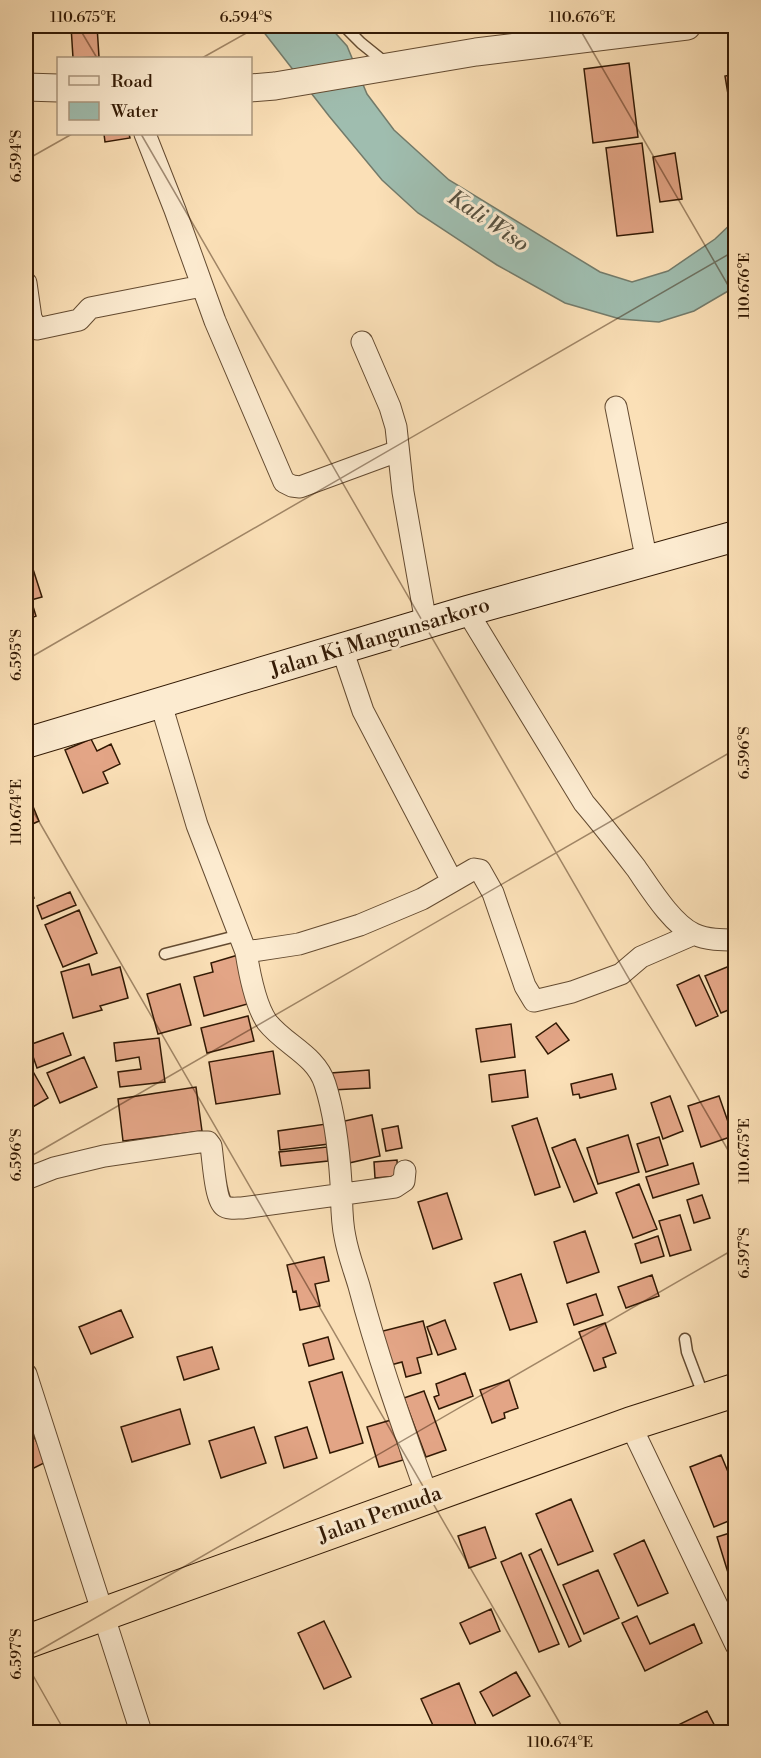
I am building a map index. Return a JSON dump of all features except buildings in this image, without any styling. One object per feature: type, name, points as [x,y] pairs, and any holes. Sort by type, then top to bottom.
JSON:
[{"type":"highway","name":"Jalan Pemuda","points":[[26,1642],[630,1424],[735,1390]]},
{"type":"main road","name":"Jalan Ki Mangunsarkoro","points":[[26,743],[467,611],[735,536]]},
{"type":"street","points":[[263,87],[476,52],[687,26]]},
{"type":"street","points":[[26,87],[57,88]]},
{"type":"street","points":[[145,135],[202,286],[284,482],[292,486],[300,486],[398,451]]},
{"type":"street","points":[[26,283],[28,317],[37,329],[79,320],[90,309],[202,286]]},
{"type":"street","points":[[362,342],[390,407],[396,428],[426,623]]},
{"type":"street","points":[[616,407],[646,562]]},
{"type":"street","points":[[467,611],[584,803],[660,901],[683,927],[694,934],[712,939],[735,940]]},
{"type":"street","points":[[342,649],[363,711],[452,881]]},
{"type":"street","points":[[161,704],[197,825],[243,944],[248,968],[266,1020],[280,1036],[314,1063],[321,1072],[332,1118],[342,1195],[342,1221],[349,1258],[386,1379],[428,1498]]},
{"type":"street","points":[[243,944],[299,944],[360,925],[422,899],[474,869],[480,870],[494,893],[525,986],[534,1001],[572,992],[621,974],[641,957],[694,934]]},
{"type":"street","points":[[26,1179],[54,1168],[104,1156],[208,1142],[211,1146],[221,1204],[226,1208],[242,1208],[395,1187],[404,1181],[405,1171]]},
{"type":"street","points":[[26,1374],[31,1413],[141,1732]]},
{"type":"street","points":[[630,1424],[735,1645]]},
{"type":"lane","points":[[344,26],[362,43],[381,69]]},
{"type":"lane","points":[[165,954],[243,944]]},
{"type":"lane","points":[[685,1339],[687,1352],[705,1400]]},
{"type":"water","name":"Kali Wiso","points":[[259,26],[329,26],[347,46],[367,94],[394,130],[449,180],[600,272],[632,282],[668,271],[715,239],[735,220],[735,287],[694,311],[659,322],[620,319],[565,303],[497,265],[418,213],[382,180]]}]
